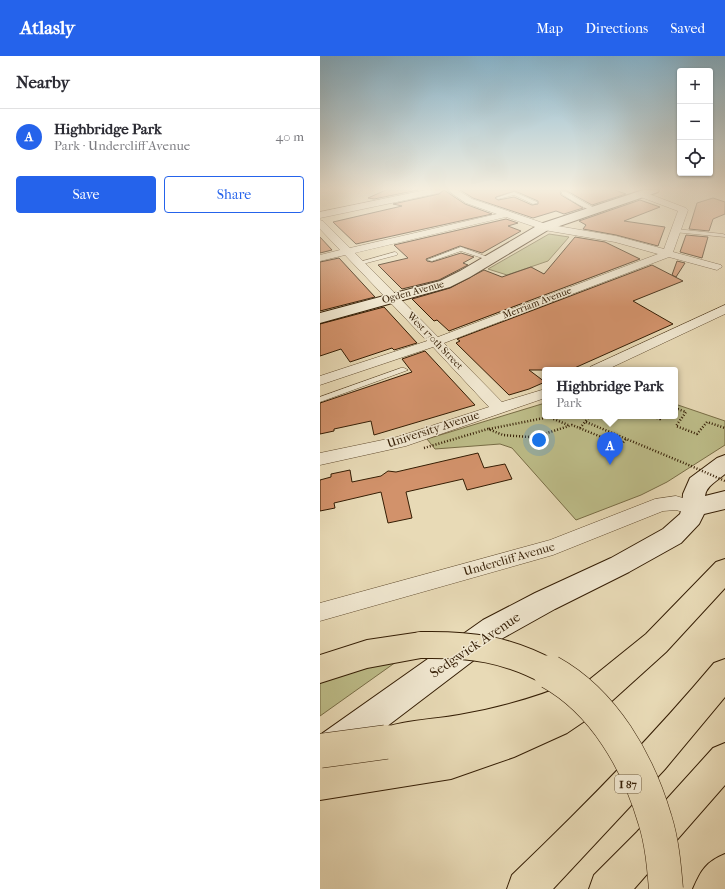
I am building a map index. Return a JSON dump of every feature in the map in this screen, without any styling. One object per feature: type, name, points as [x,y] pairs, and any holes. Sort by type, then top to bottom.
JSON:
[{"type":"highway","points":[[326,773],[444,763],[466,758],[514,741],[556,722],[575,710],[635,661],[673,626],[725,570]]},
{"type":"highway","points":[[320,669],[367,654],[422,645],[479,647],[517,657],[550,672],[570,686],[590,704],[609,725],[624,746],[634,764],[646,791],[658,830],[664,865],[666,889]]},
{"type":"highway","points":[[320,751],[474,729],[526,716],[552,707],[589,690],[635,661]]},
{"type":"highway","name":"I 87","points":[[526,889],[605,809],[662,748],[725,673]]},
{"type":"highway","points":[[608,889],[665,828],[725,760]]},
{"type":"highway","points":[[712,889],[725,873]]},
{"type":"street","name":"West 170th Street","points":[[326,229],[499,408]]},
{"type":"street","points":[[320,258],[441,229]]},
{"type":"street","name":"Ogden Avenue","points":[[320,318],[445,284],[541,229]]},
{"type":"street","points":[[555,229],[616,239],[717,267]]},
{"type":"street","points":[[667,254],[676,231]]},
{"type":"street","name":"Merriam Avenue","points":[[320,381],[436,342],[667,254]]},
{"type":"street","points":[[601,367],[725,309]]},
{"type":"street","name":"University Avenue","points":[[320,459],[400,442],[542,394]]},
{"type":"street","name":"Sedgwick Avenue","points":[[326,773],[493,629],[524,611],[620,565],[665,541],[687,523],[694,508],[694,494],[698,484],[725,463]]},
{"type":"street","points":[[694,508],[725,500]]},
{"type":"street","name":"Undercliff Avenue","points":[[320,612],[564,544],[661,504],[676,503],[694,508]]},
{"type":"lane","points":[[676,231],[724,236]]},
{"type":"lane","points":[[430,260],[461,249],[490,259]]},
{"type":"lane","points":[[359,263],[394,254]]},
{"type":"lane","points":[[320,400],[404,370]]},
{"type":"path","points":[[678,409],[686,412],[676,426],[698,434],[707,422],[725,428]]},
{"type":"path","points":[[400,442],[425,449],[488,429],[542,418]]},
{"type":"path","points":[[554,419],[621,445],[626,439]]},
{"type":"path","points":[[580,428],[588,419]]},
{"type":"path","points":[[586,422],[725,481]]},
{"type":"path","points":[[488,429],[504,436],[528,437],[550,433],[568,425]]},
{"type":"green space","points":[[549,234],[569,237],[548,261],[507,275],[488,269]]},
{"type":"green space","points":[[542,404],[542,419],[678,419],[678,405],[725,421],[725,445],[667,482],[641,495],[576,520],[512,448],[500,444],[435,449],[427,439]]},
{"type":"green space","points":[[396,662],[320,716],[320,683],[367,667]]},
{"type":"building","points":[[340,229],[425,229],[356,244]]},
{"type":"building","points":[[463,229],[515,229],[521,231],[482,253],[460,246],[426,259],[427,261],[432,262],[461,253],[474,257],[463,263],[468,265],[439,280],[402,289],[378,265],[408,258],[394,245]]},
{"type":"building","points":[[583,229],[664,229],[658,246],[616,235]]},
{"type":"building","points":[[689,229],[710,229],[709,231]]},
{"type":"building","points":[[686,235],[708,237],[702,258],[680,252]]},
{"type":"building","points":[[320,237],[332,250],[320,253]]},
{"type":"building","points":[[575,237],[605,242],[640,259],[449,331],[437,320],[434,321],[412,299],[450,288],[484,270],[502,277],[531,267],[544,274]]},
{"type":"building","points":[[339,258],[375,297],[320,311],[320,262]]},
{"type":"building","points":[[677,261],[685,263],[676,277],[672,275]]},
{"type":"building","points":[[652,265],[683,281],[633,301],[673,324],[577,367],[542,367],[542,370],[529,370],[542,380],[542,383],[509,395],[456,343],[460,341],[457,339]]},
{"type":"building","points":[[384,307],[417,343],[394,350],[392,348],[350,362],[341,349],[320,356],[320,324]]},
{"type":"building","points":[[425,351],[475,405],[374,435],[371,421],[334,429],[334,431],[320,434],[320,403],[412,372],[402,359]]},
{"type":"building","points":[[478,453],[484,468],[505,464],[512,479],[467,490],[463,479],[406,492],[412,518],[388,523],[381,492],[334,503],[335,508],[320,511],[320,480],[331,477],[331,474],[350,470],[352,482],[381,476],[388,471],[396,472]]},
{"type":"place","name":"Highbridge Park","points":[[610,465]]}]
